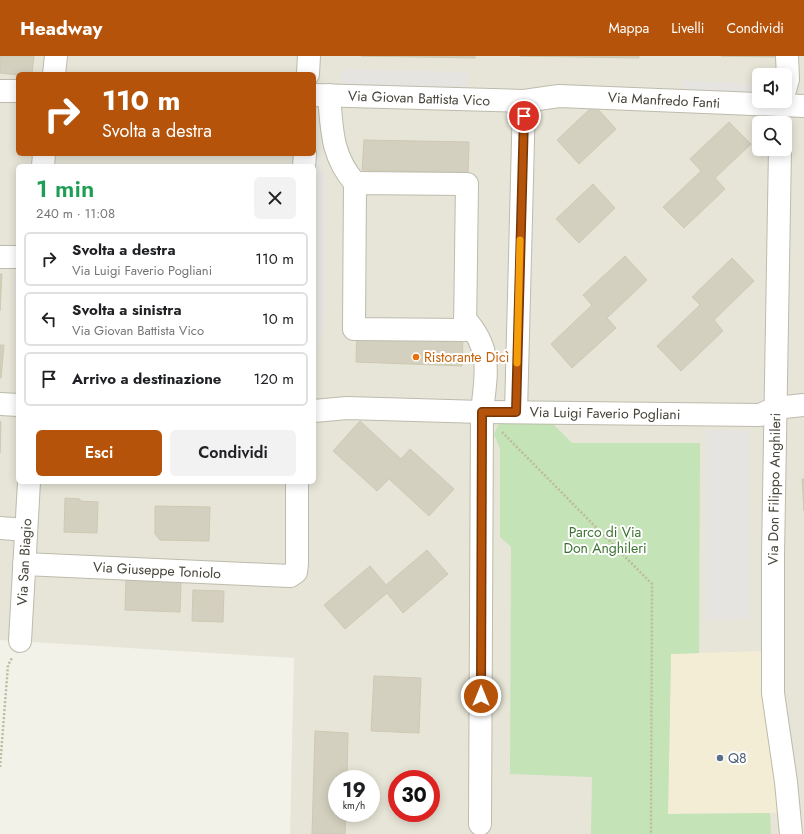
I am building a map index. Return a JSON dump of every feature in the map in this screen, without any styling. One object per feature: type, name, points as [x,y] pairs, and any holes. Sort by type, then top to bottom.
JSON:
[{"type":"street","points":[[54,72],[56,56]]},
{"type":"street","points":[[308,72],[309,56]]},
{"type":"street","points":[[787,56],[788,68]]},
{"type":"street","points":[[0,91],[16,91]]},
{"type":"street","points":[[321,95],[340,161],[346,173],[355,183],[354,329],[466,330],[467,184],[355,183]]},
{"type":"street","name":"Via Giovan Battista Vico","points":[[321,95],[524,101]]},
{"type":"street","name":"Via Manfredo Fanti","points":[[524,101],[559,96],[752,104]]},
{"type":"street","points":[[516,412],[524,101]]},
{"type":"street","name":"Via Manfredo Fanti","points":[[792,105],[804,106]]},
{"type":"street","name":"Via Don Filippo Anghileri","points":[[780,156],[775,408],[773,693],[795,782],[790,832]]},
{"type":"street","points":[[0,257],[16,257]]},
{"type":"street","points":[[466,319],[476,330],[486,359],[482,412],[480,824]]},
{"type":"street","points":[[0,404],[16,405]]},
{"type":"street","name":"Via Luigi Faverio Pogliani","points":[[316,412],[347,408],[482,412],[760,415],[775,408],[804,405]]},
{"type":"street","name":"Via San Biagio","points":[[20,641],[29,484]]},
{"type":"street","name":"Via Giuseppe Toniolo","points":[[24,564],[290,576],[296,572],[297,564],[298,484]]},
{"type":"street","points":[[0,528],[26,530]]},
{"type":"path","points":[[482,412],[652,584],[651,834]]},
{"type":"path","points":[[0,767],[8,665],[20,641]]},
{"type":"shaded area","points":[[0,56],[804,56],[804,834],[290,834],[294,658],[0,640]],"holes":[[[761,651],[781,813],[770,813]]]},
{"type":"shaded area","points":[[341,69],[468,72],[468,90],[340,87]]},
{"type":"shaded area","points":[[683,81],[752,84],[752,98],[682,95]]},
{"type":"shaded area","points":[[316,140],[327,185],[324,330],[316,353],[316,164],[315,164]]},
{"type":"shaded area","points":[[15,267],[16,267],[16,300],[13,300]]},
{"type":"shaded area","points":[[705,430],[750,430],[750,620],[705,620]]},
{"type":"shaded area","points":[[761,651],[778,767],[781,813],[668,814],[671,654]]},
{"type":"green space","name":"Parco di Via Don Anghileri","points":[[499,423],[553,424],[572,443],[700,443],[699,653],[671,654],[668,814],[770,813],[771,834],[591,834],[592,777],[510,774],[511,547],[500,537],[500,449],[494,434]]},
{"type":"building","points":[[0,56],[34,56],[32,72],[16,72],[16,75],[0,73]]},
{"type":"building","points":[[361,56],[475,56],[475,58]]},
{"type":"building","points":[[520,56],[639,56],[639,58]]},
{"type":"building","points":[[721,56],[776,56],[776,57]]},
{"type":"building","points":[[594,105],[616,129],[579,164],[557,140]]},
{"type":"building","points":[[729,122],[751,144],[715,178],[725,189],[684,228],[663,207],[701,171],[690,159]]},
{"type":"building","points":[[364,140],[469,142],[468,173],[362,170]]},
{"type":"building","points":[[593,184],[615,208],[579,243],[556,219]]},
{"type":"building","points":[[625,256],[647,280],[607,318],[616,328],[572,368],[551,344],[592,305],[583,295]]},
{"type":"building","points":[[732,258],[754,281],[714,320],[723,331],[681,371],[657,346],[700,305],[692,297]]},
{"type":"building","points":[[0,274],[2,274],[0,311]]},
{"type":"building","points":[[357,333],[463,338],[462,366],[356,362]]},
{"type":"building","points":[[0,345],[4,345],[1,378],[0,378]]},
{"type":"building","points":[[0,421],[1,422],[0,453]]},
{"type":"building","points":[[360,421],[401,459],[410,449],[454,489],[429,516],[389,479],[377,491],[333,451]]},
{"type":"building","points":[[802,479],[804,479],[804,511]]},
{"type":"building","points":[[65,498],[98,502],[97,533],[64,532]]},
{"type":"building","points":[[155,506],[210,507],[209,541],[160,540],[155,534]]},
{"type":"building","points":[[427,550],[448,574],[403,613],[387,593],[345,629],[324,605],[370,566],[386,585]]},
{"type":"building","points":[[126,580],[181,582],[180,612],[125,610]]},
{"type":"building","points":[[193,590],[224,591],[223,622],[192,621]]},
{"type":"building","points":[[374,676],[421,678],[419,733],[371,731]]},
{"type":"building","points":[[315,731],[348,733],[347,770],[328,770],[328,822],[346,822],[345,834],[312,834]]},
{"type":"slow traffic","points":[[517,363],[520,240]]},
{"type":"place","name":"Ristorante Dicì","points":[[416,357]]},
{"type":"place","name":"Q8","points":[[720,758]]},
{"type":"route","points":[[481,696],[482,412],[516,412],[524,116]]}]
